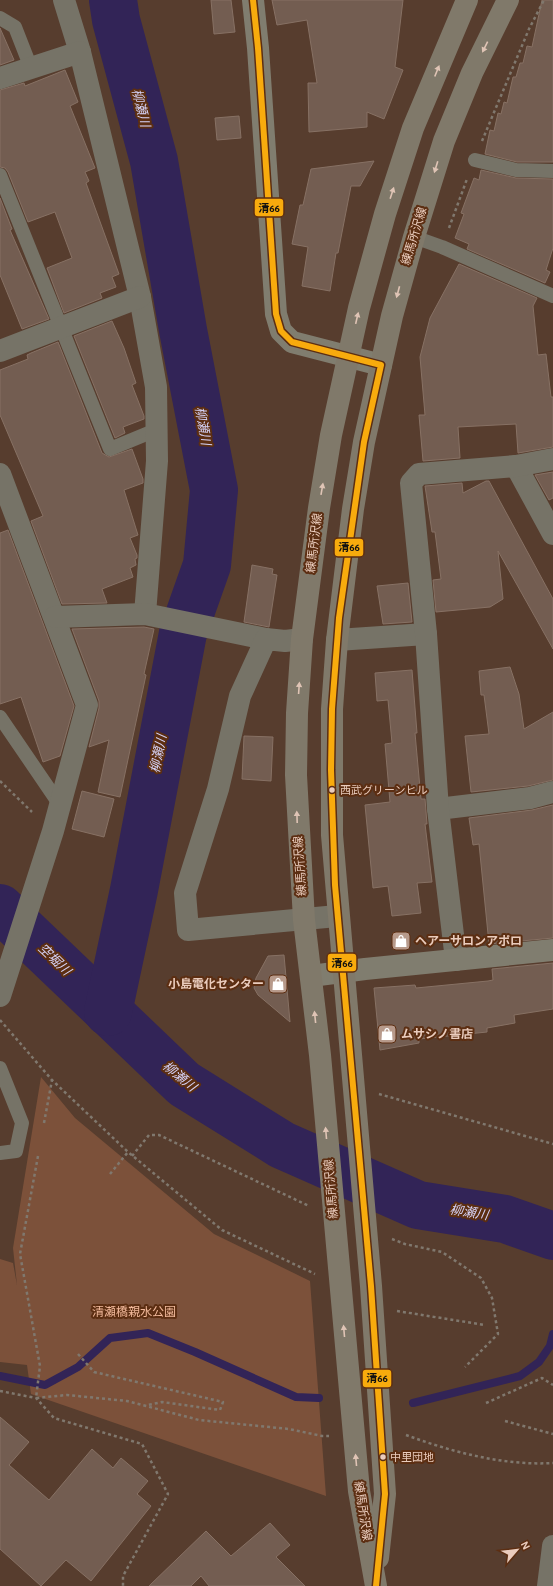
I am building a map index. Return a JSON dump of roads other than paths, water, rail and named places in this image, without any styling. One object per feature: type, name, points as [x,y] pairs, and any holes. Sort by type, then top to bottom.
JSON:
[{"type":"main road","name":"練馬所沢線","points":[[376,1584],[359,1492],[328,1272],[320,1055],[304,920],[296,775],[297,713],[302,639],[319,508],[331,435],[348,356],[385,214],[413,128],[467,0]]},
{"type":"main road","name":"練馬所沢線","points":[[376,1584],[385,1494],[371,1286],[332,835],[332,709],[337,640],[353,510],[364,442],[392,316],[414,237],[444,141],[472,73],[505,6]]},
{"type":"street","points":[[64,0],[80,52],[140,297],[156,387],[157,461],[154,616]]},
{"type":"street","points":[[253,0],[276,314],[281,331],[292,342],[381,365]]},
{"type":"street","points":[[0,78],[80,52]]},
{"type":"street","points":[[0,351],[140,297]]},
{"type":"street","points":[[456,960],[438,809],[426,634],[411,483],[419,474],[516,466],[553,459]]},
{"type":"street","points":[[516,466],[553,534]]},
{"type":"street","points":[[0,474],[87,705],[52,835],[0,996]]},
{"type":"street","points":[[55,617],[154,616],[266,639],[285,641],[302,639]]},
{"type":"street","points":[[337,640],[426,634]]},
{"type":"street","points":[[266,639],[240,696],[218,789],[185,893],[188,930],[338,916]]},
{"type":"street","points":[[438,809],[530,798],[553,792]]},
{"type":"street","points":[[311,976],[553,950]]},
{"type":"street","points":[[548,1586],[553,1546]]},
{"type":"lane","points":[[0,18],[15,27],[31,68]]},
{"type":"lane","points":[[474,160],[516,170],[553,171]]},
{"type":"lane","points":[[0,175],[110,449],[156,430]]},
{"type":"lane","points":[[414,237],[442,247],[553,296]]},
{"type":"lane","points":[[0,717],[60,805]]},
{"type":"lane","points":[[0,1068],[22,1123],[16,1151],[0,1153]]},
{"type":"waterway","name":"柳瀬川","points":[[108,1012],[134,890],[183,633],[207,565],[214,490],[183,330],[154,161],[116,20],[113,0]]},
{"type":"waterway","name":"柳瀬川","points":[[0,908],[184,1084],[282,1145],[418,1205],[505,1219],[553,1236]]},
{"type":"waterway","points":[[0,1376],[45,1385],[78,1367],[110,1338],[148,1333],[195,1352],[296,1397],[319,1398]]},
{"type":"waterway","points":[[413,1403],[520,1376],[539,1362],[550,1346],[553,1334]]},
{"type":"place","name":"西武グリーンヒル","points":[[332,790]]},
{"type":"place","name":"ヘアーサロンアポロ","points":[[401,941]]},
{"type":"place","name":"小島電化センター","points":[[278,984]]},
{"type":"place","name":"ムサシノ書店","points":[[387,1034]]},
{"type":"place","name":"中里団地","points":[[383,1457]]},
{"type":"water label","name":"空堀川","points":[[54,960]]},
{"type":"park label","name":"清瀬橋親水公園","points":[[134,1312]]}]
